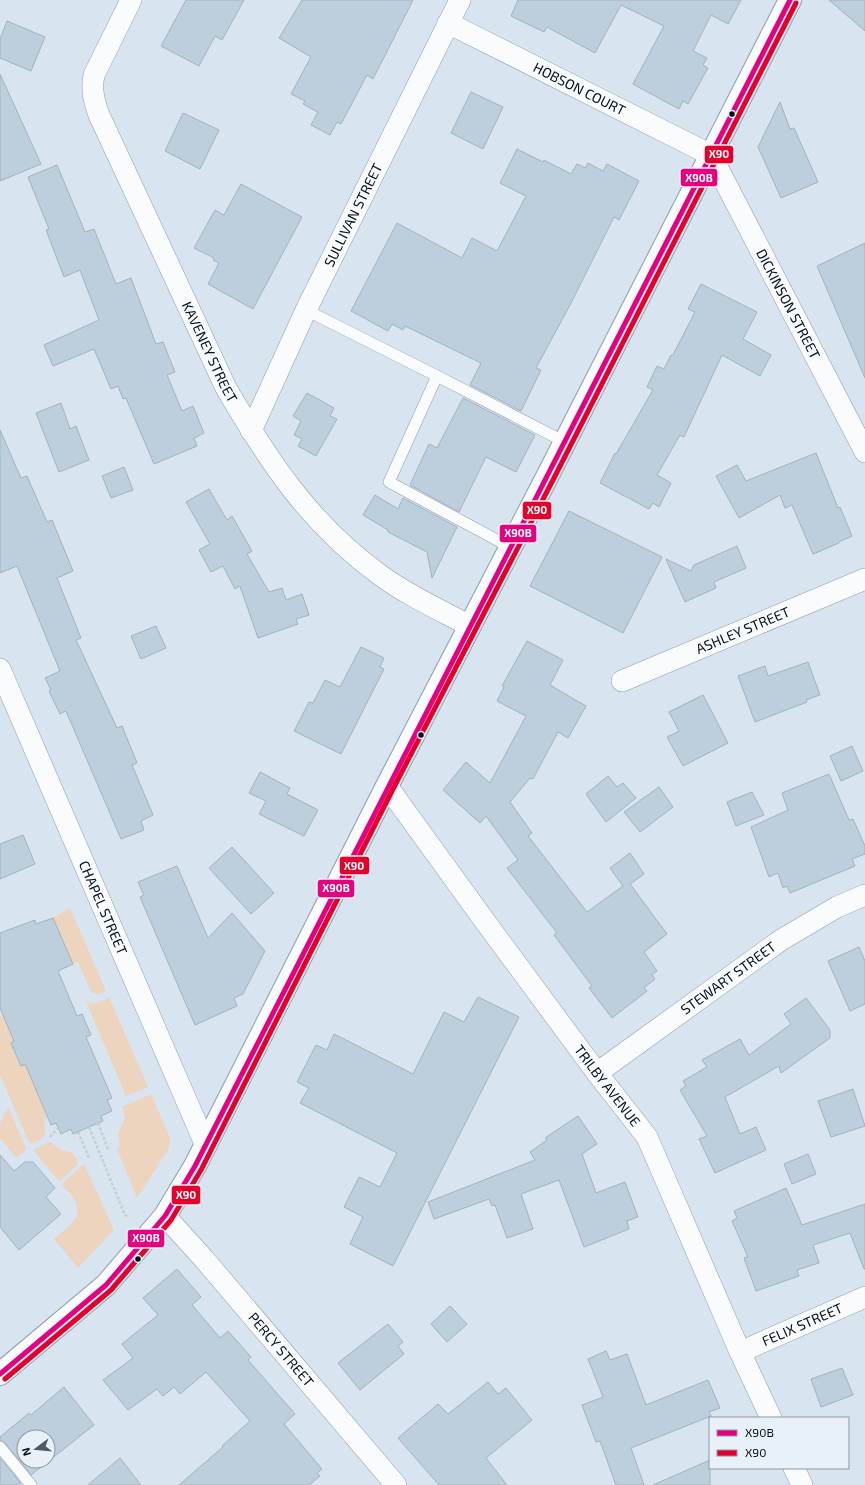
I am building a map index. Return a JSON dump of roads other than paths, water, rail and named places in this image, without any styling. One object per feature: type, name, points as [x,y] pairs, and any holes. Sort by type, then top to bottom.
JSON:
[{"type":"main road","points":[[0,1374],[106,1285],[165,1216],[188,1178],[206,1146],[387,786],[565,442],[790,0]]},
{"type":"street","name":"KAVENEY STREET","points":[[132,0],[94,75],[92,95],[99,115],[226,388],[251,431],[301,502],[341,543],[381,576],[410,594],[470,626]]},
{"type":"street","name":"SULLIVAN STREET","points":[[251,431],[306,310],[460,0]]},
{"type":"street","name":"HOBSON COURT","points":[[448,23],[710,155]]},
{"type":"street","name":"DICKINSON STREET","points":[[710,155],[865,452]]},
{"type":"street","name":"ASHLEY STREET","points":[[622,681],[865,579]]},
{"type":"street","name":"CHAPEL STREET","points":[[0,669],[206,1146]]},
{"type":"street","name":"TRILBY AVENUE","points":[[387,786],[484,920],[598,1073],[648,1137],[740,1352],[771,1417]]},
{"type":"street","name":"STEWART STREET","points":[[598,1073],[781,940],[838,907],[865,894]]},
{"type":"street","name":"PERCY STREET","points":[[165,1216],[396,1485]]},
{"type":"street","name":"FELIX STREET","points":[[740,1352],[865,1297]]},
{"type":"street","points":[[794,1469],[802,1485]]},
{"type":"lane","points":[[306,310],[565,442]]},
{"type":"lane","points":[[437,376],[389,482],[510,547]]},
{"type":"lane","points":[[0,1447],[31,1485]]}]
